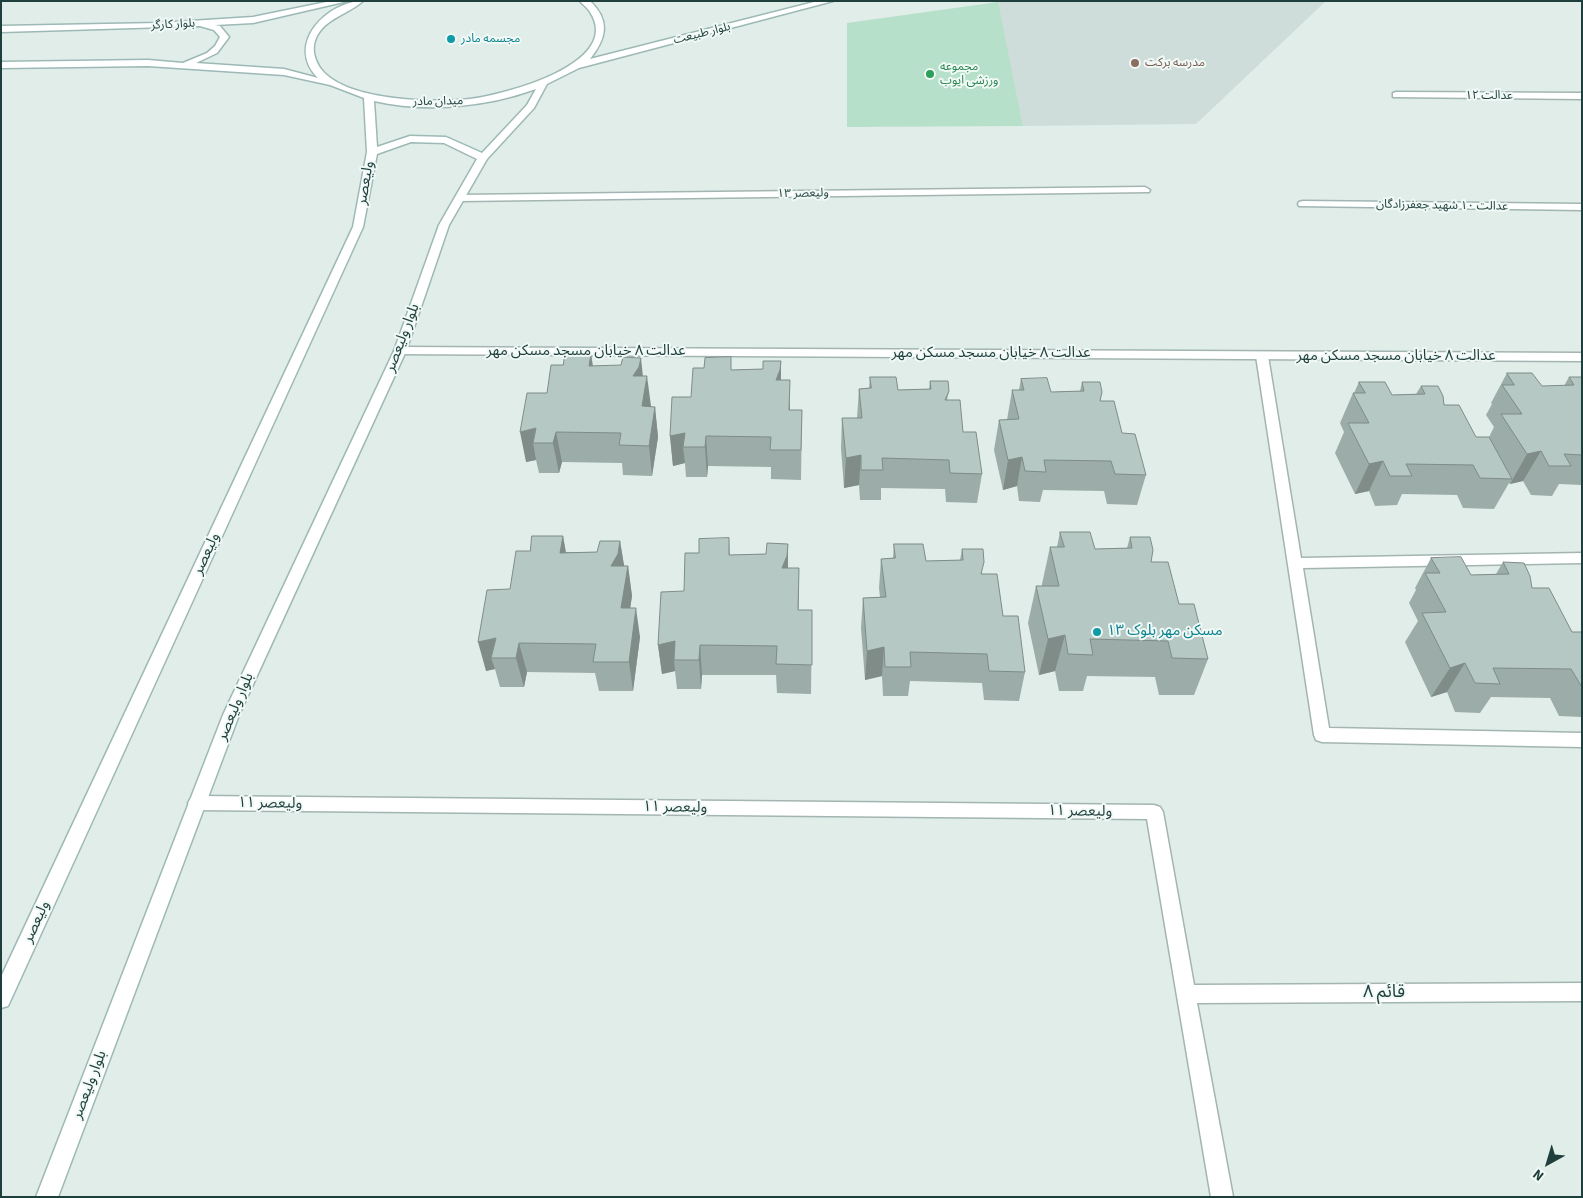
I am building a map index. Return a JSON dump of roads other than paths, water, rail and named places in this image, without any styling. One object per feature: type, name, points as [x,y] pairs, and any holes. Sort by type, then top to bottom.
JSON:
[{"type":"main road","name":"بلوار کارگر","points":[[1,29],[200,24],[253,20],[344,1]]},
{"type":"main road","name":"میدان مادر","points":[[359,1],[339,11],[318,29],[308,48],[312,67],[332,84],[369,98],[418,104],[472,102],[523,91],[565,74],[590,56],[601,37],[600,18],[584,1]]},
{"type":"main road","name":"بلوار طبیعت","points":[[575,66],[829,1]]},
{"type":"main road","points":[[181,65],[205,58],[220,48],[225,37],[217,28],[200,24]]},
{"type":"main road","points":[[1,65],[148,63],[284,72],[332,84]]},
{"type":"main road","points":[[460,198],[483,158],[531,106],[544,82]]},
{"type":"main road","name":"عدالت ۱۲","points":[[1396,95],[1582,96]]},
{"type":"main road","name":"ولیعصر","points":[[1,1000],[358,227],[372,152],[369,98]]},
{"type":"main road","points":[[372,152],[410,139],[446,140],[483,158]]},
{"type":"main road","name":"ولیعصر ۱۳","points":[[460,198],[1145,190]]},
{"type":"main road","name":"بلوار ولیعصر","points":[[46,1197],[231,715],[400,351],[444,226],[460,198]]},
{"type":"main road","name":"عدالت ۱۰ شهید جعفرزادگان","points":[[1303,204],[1582,207]]},
{"type":"main road","name":"عدالت ۸ خیابان مسجد مسکن مهر","points":[[400,351],[1582,358]]},
{"type":"main road","points":[[1262,356],[1322,735],[1582,740]]},
{"type":"main road","points":[[1295,563],[1582,558]]},
{"type":"main road","name":"ولیعصر ۱۱","points":[[197,803],[1154,812],[1185,994]]},
{"type":"main road","name":"قائم ۸","points":[[1185,994],[1582,992]]},
{"type":"main road","points":[[1185,994],[1222,1197]]},
{"type":"place","name":"مجسمه مادر","points":[[451,39]]},
{"type":"place","name":"مدرسه برکت","points":[[1135,63]]},
{"type":"place","name":"مجموعه ورزشی ایوب","points":[[930,74]]},
{"type":"place","name":"مسکن مهر بلوک ۱۳","points":[[1097,632]]}]
